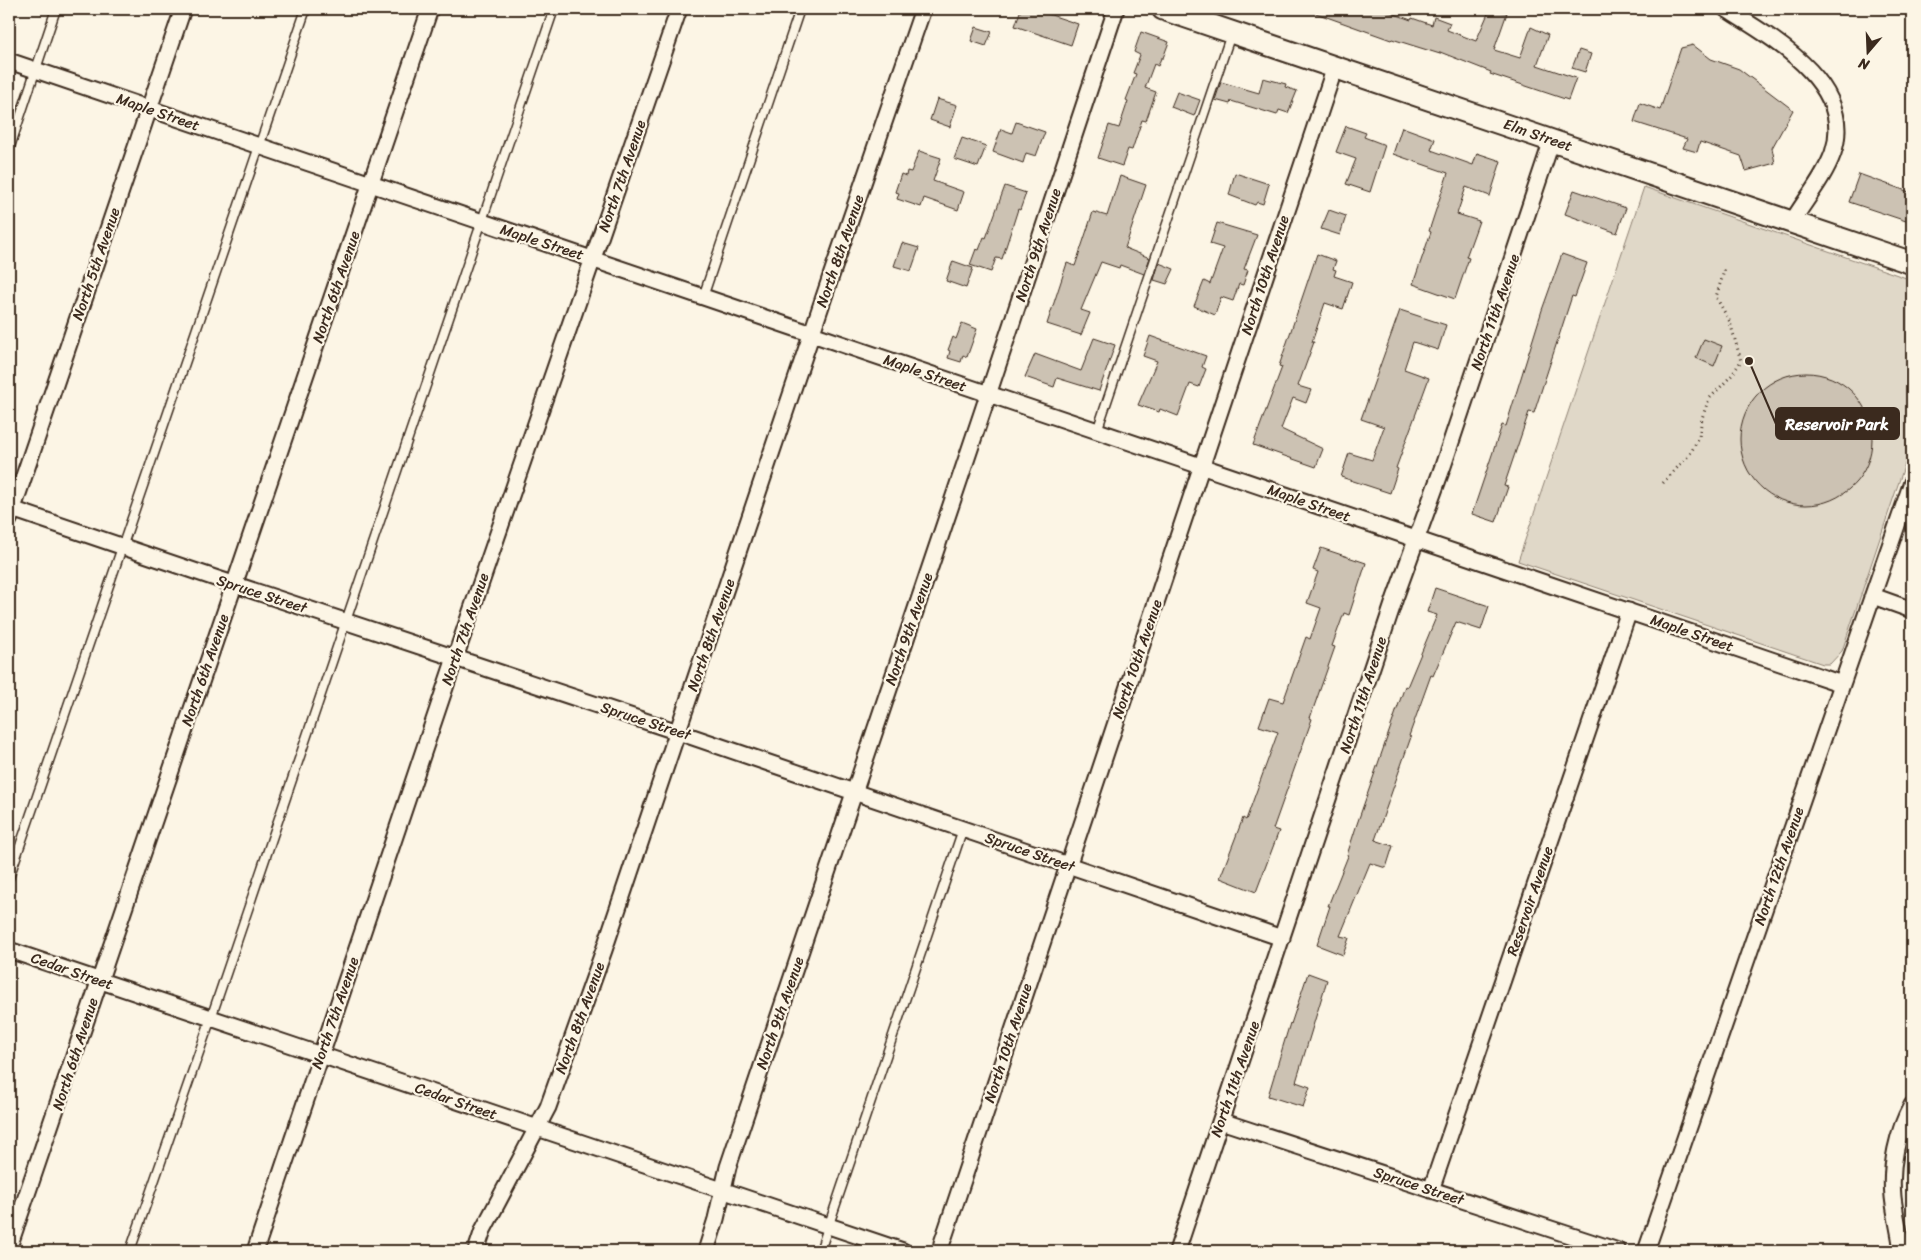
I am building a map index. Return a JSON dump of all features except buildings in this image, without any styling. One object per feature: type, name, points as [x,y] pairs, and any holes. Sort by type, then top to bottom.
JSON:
[{"type":"street","name":"North 5th Avenue","points":[[10,512],[183,9]]},
{"type":"street","name":"North 6th Avenue","points":[[9,1247],[430,9]]},
{"type":"street","name":"North 7th Avenue","points":[[255,1251],[455,658],[679,9]]},
{"type":"street","name":"North 8th Avenue","points":[[476,1251],[483,1230],[548,1107],[678,732],[923,9]]},
{"type":"street","name":"North 9th Avenue","points":[[706,1251],[716,1219],[728,1167],[1116,9]]},
{"type":"street","name":"Elm Street","points":[[1163,9],[1912,263]]},
{"type":"street","points":[[1726,9],[1758,29],[1794,57],[1818,80],[1829,95],[1834,107],[1837,130],[1833,153],[1824,172],[1792,222]]},
{"type":"street","name":"Maple Street","points":[[9,61],[1842,684]]},
{"type":"street","name":"North 10th Avenue","points":[[941,1251],[942,1243],[1067,865],[1335,67]]},
{"type":"street","name":"North 11th Avenue","points":[[1177,1251],[1552,140]]},
{"type":"street","name":"North 12th Avenue","points":[[1646,1251],[1912,482]]},
{"type":"street","name":"Spruce Street","points":[[10,512],[122,547],[678,732],[1282,938]]},
{"type":"street","points":[[1872,596],[1912,610]]},
{"type":"street","name":"Reservoir Avenue","points":[[1431,1190],[1629,611]]},
{"type":"street","name":"Cedar Street","points":[[9,950],[903,1251]]},
{"type":"street","points":[[1902,1251],[1893,1195],[1894,1166],[1897,1143],[1906,1116],[1912,1106]]},
{"type":"street","name":"Spruce Street","points":[[1221,1121],[1618,1251]]},
{"type":"lane","points":[[9,150],[56,9]]},
{"type":"lane","points":[[9,878],[306,9]]},
{"type":"lane","points":[[130,1251],[554,9]]},
{"type":"lane","points":[[703,297],[800,9]]},
{"type":"lane","points":[[1097,432],[1232,32]]},
{"type":"lane","points":[[820,1251],[963,829]]},
{"type":"path","points":[[1663,483],[1690,454],[1699,437],[1702,418],[1709,399],[1732,375],[1741,361],[1730,322],[1716,297],[1725,268]]},
{"type":"shaded area","points":[[1644,187],[1912,280],[1912,443],[1842,651],[1830,664],[1823,664],[1518,561]]},
{"type":"place","name":"Reservoir Park","points":[[1749,361]]}]
